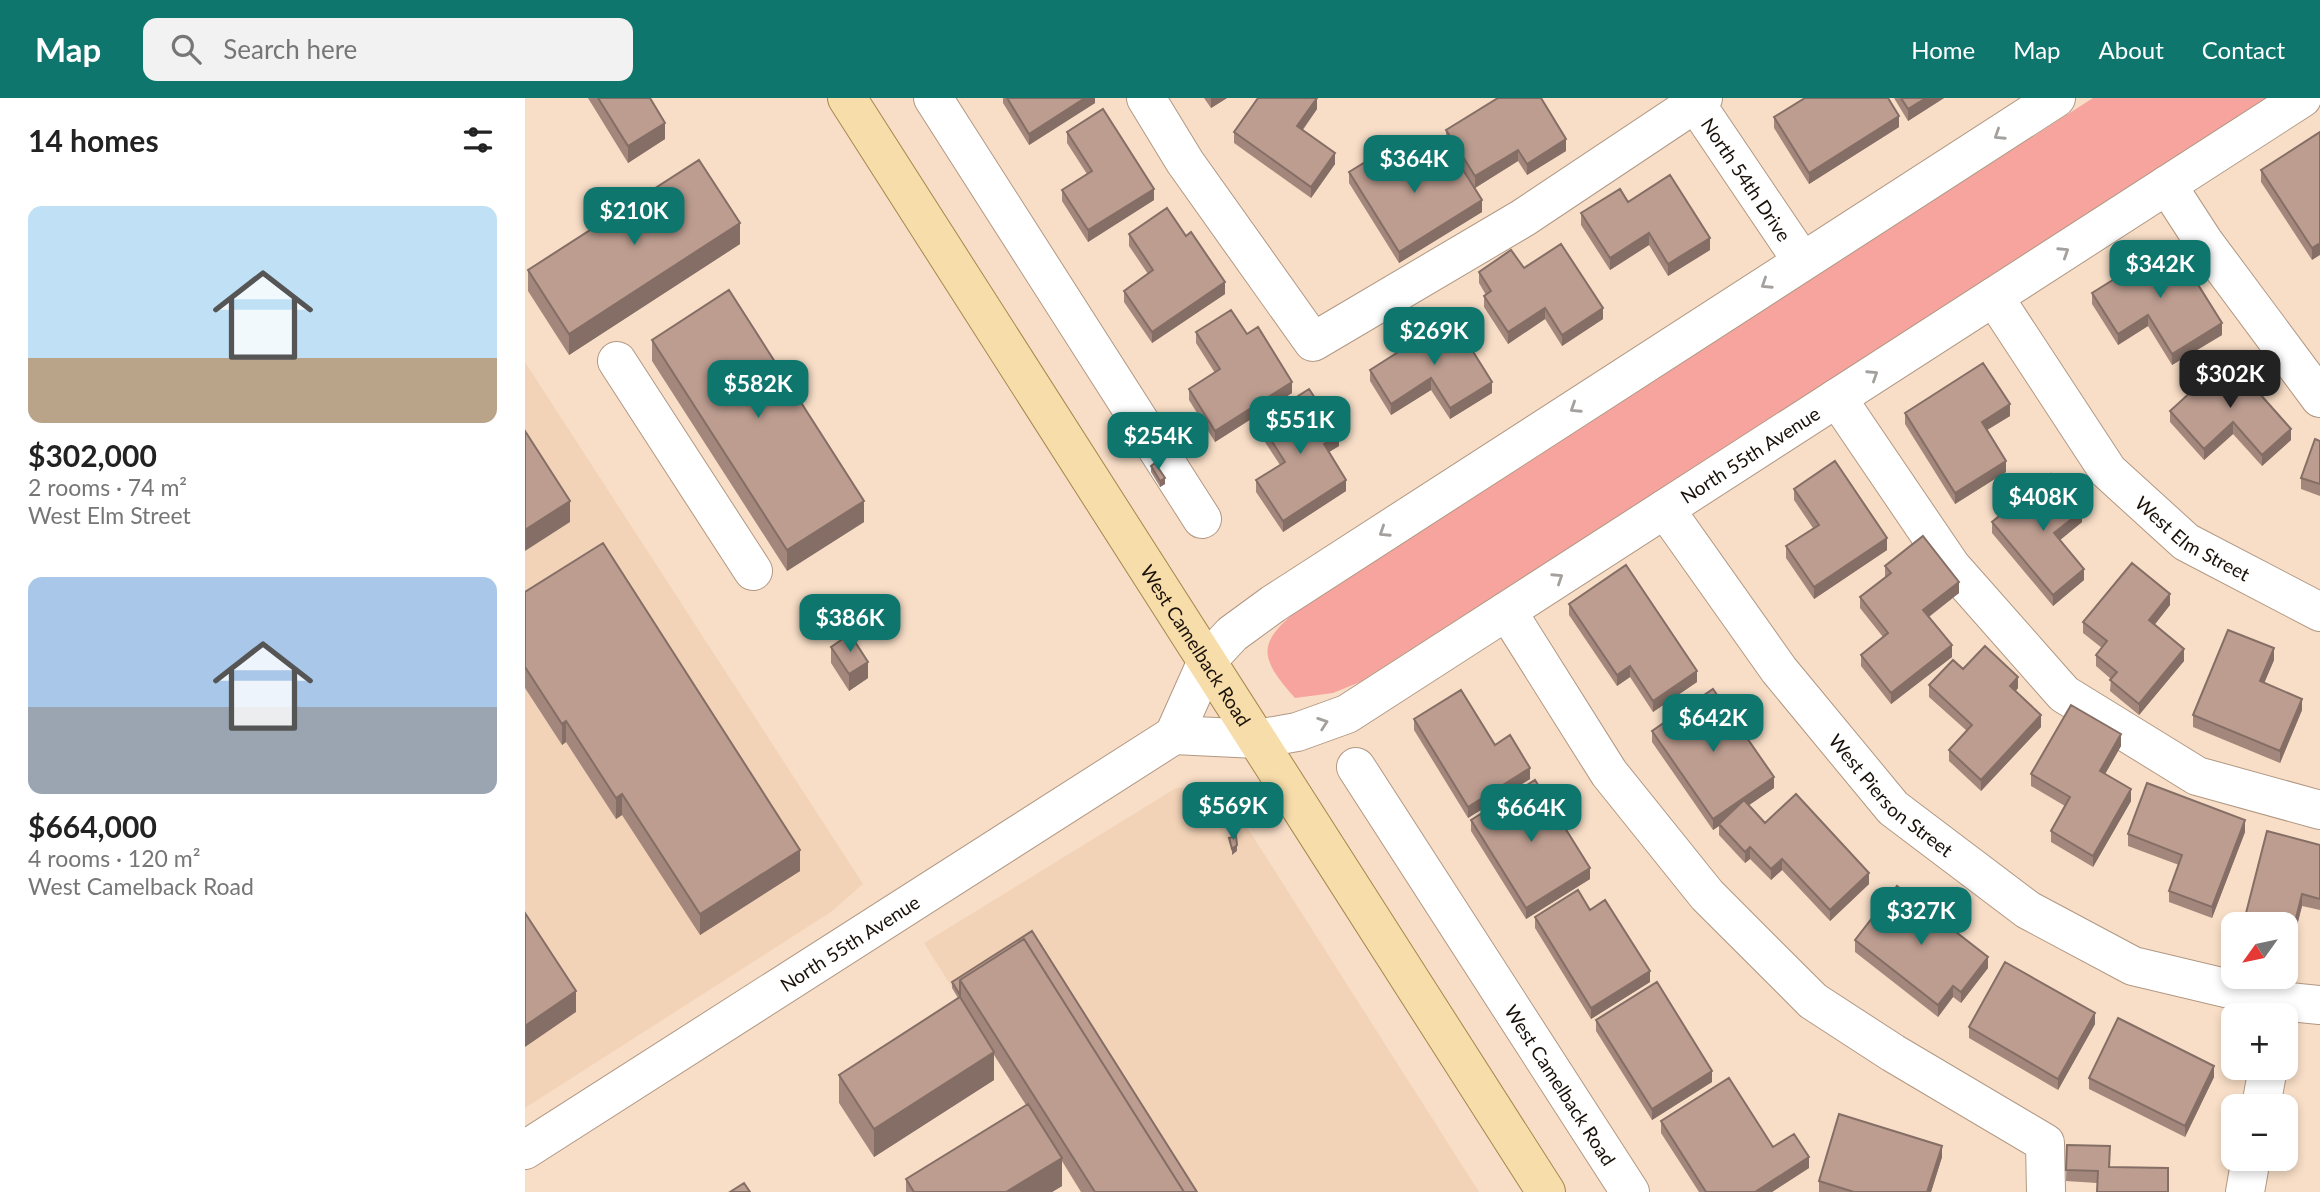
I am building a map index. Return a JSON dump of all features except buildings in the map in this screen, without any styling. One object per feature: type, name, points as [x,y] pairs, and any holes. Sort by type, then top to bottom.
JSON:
[{"type":"main road","name":"West Camelback Road","points":[[847,98],[1546,1192]]},
{"type":"street","points":[[933,98],[1202,519]]},
{"type":"street","points":[[1146,98],[1185,162],[1313,342],[1523,218],[1697,100]]},
{"type":"street","points":[[1174,735],[1207,661],[1232,634],[1273,604],[2056,98]]},
{"type":"street","name":"North 55th Avenue","points":[[525,1150],[1174,735],[1257,739],[1297,732],[1347,714],[2302,98]]},
{"type":"street","name":"North 54th Drive","points":[[1697,100],[1802,261]]},
{"type":"street","points":[[2167,185],[2204,243],[2320,398]]},
{"type":"street","name":"West Elm Street","points":[[1994,297],[2108,471],[2186,542],[2320,611]]},
{"type":"street","points":[[617,360],[753,570]]},
{"type":"street","points":[[1837,398],[1951,566],[2064,694],[2197,776],[2320,810]]},
{"type":"street","name":"West Pierson Street","points":[[1665,509],[1779,670],[1893,808],[2028,910],[2133,967],[2260,1003]]},
{"type":"street","points":[[1507,611],[1609,773],[1707,895],[1812,1001],[2045,1143],[2046,1192]]},
{"type":"street","name":"West Camelback Road","points":[[1356,767],[1630,1192]]},
{"type":"street","name":"West Pierson Street","points":[[2298,1007],[2320,1005]]},
{"type":"street","points":[[2245,1192],[2249,1171]]},
{"type":"shaded area","points":[[2093,98],[2269,98],[1360,682],[1333,693],[1295,698],[1282,682],[1268,657],[1268,647],[1279,627],[1306,603]]},
{"type":"shaded area","points":[[525,362],[863,884],[831,912],[525,1108]]},
{"type":"shaded area","points":[[1215,786],[1231,802],[1479,1192],[1081,1192],[924,943],[1176,788]]}]
